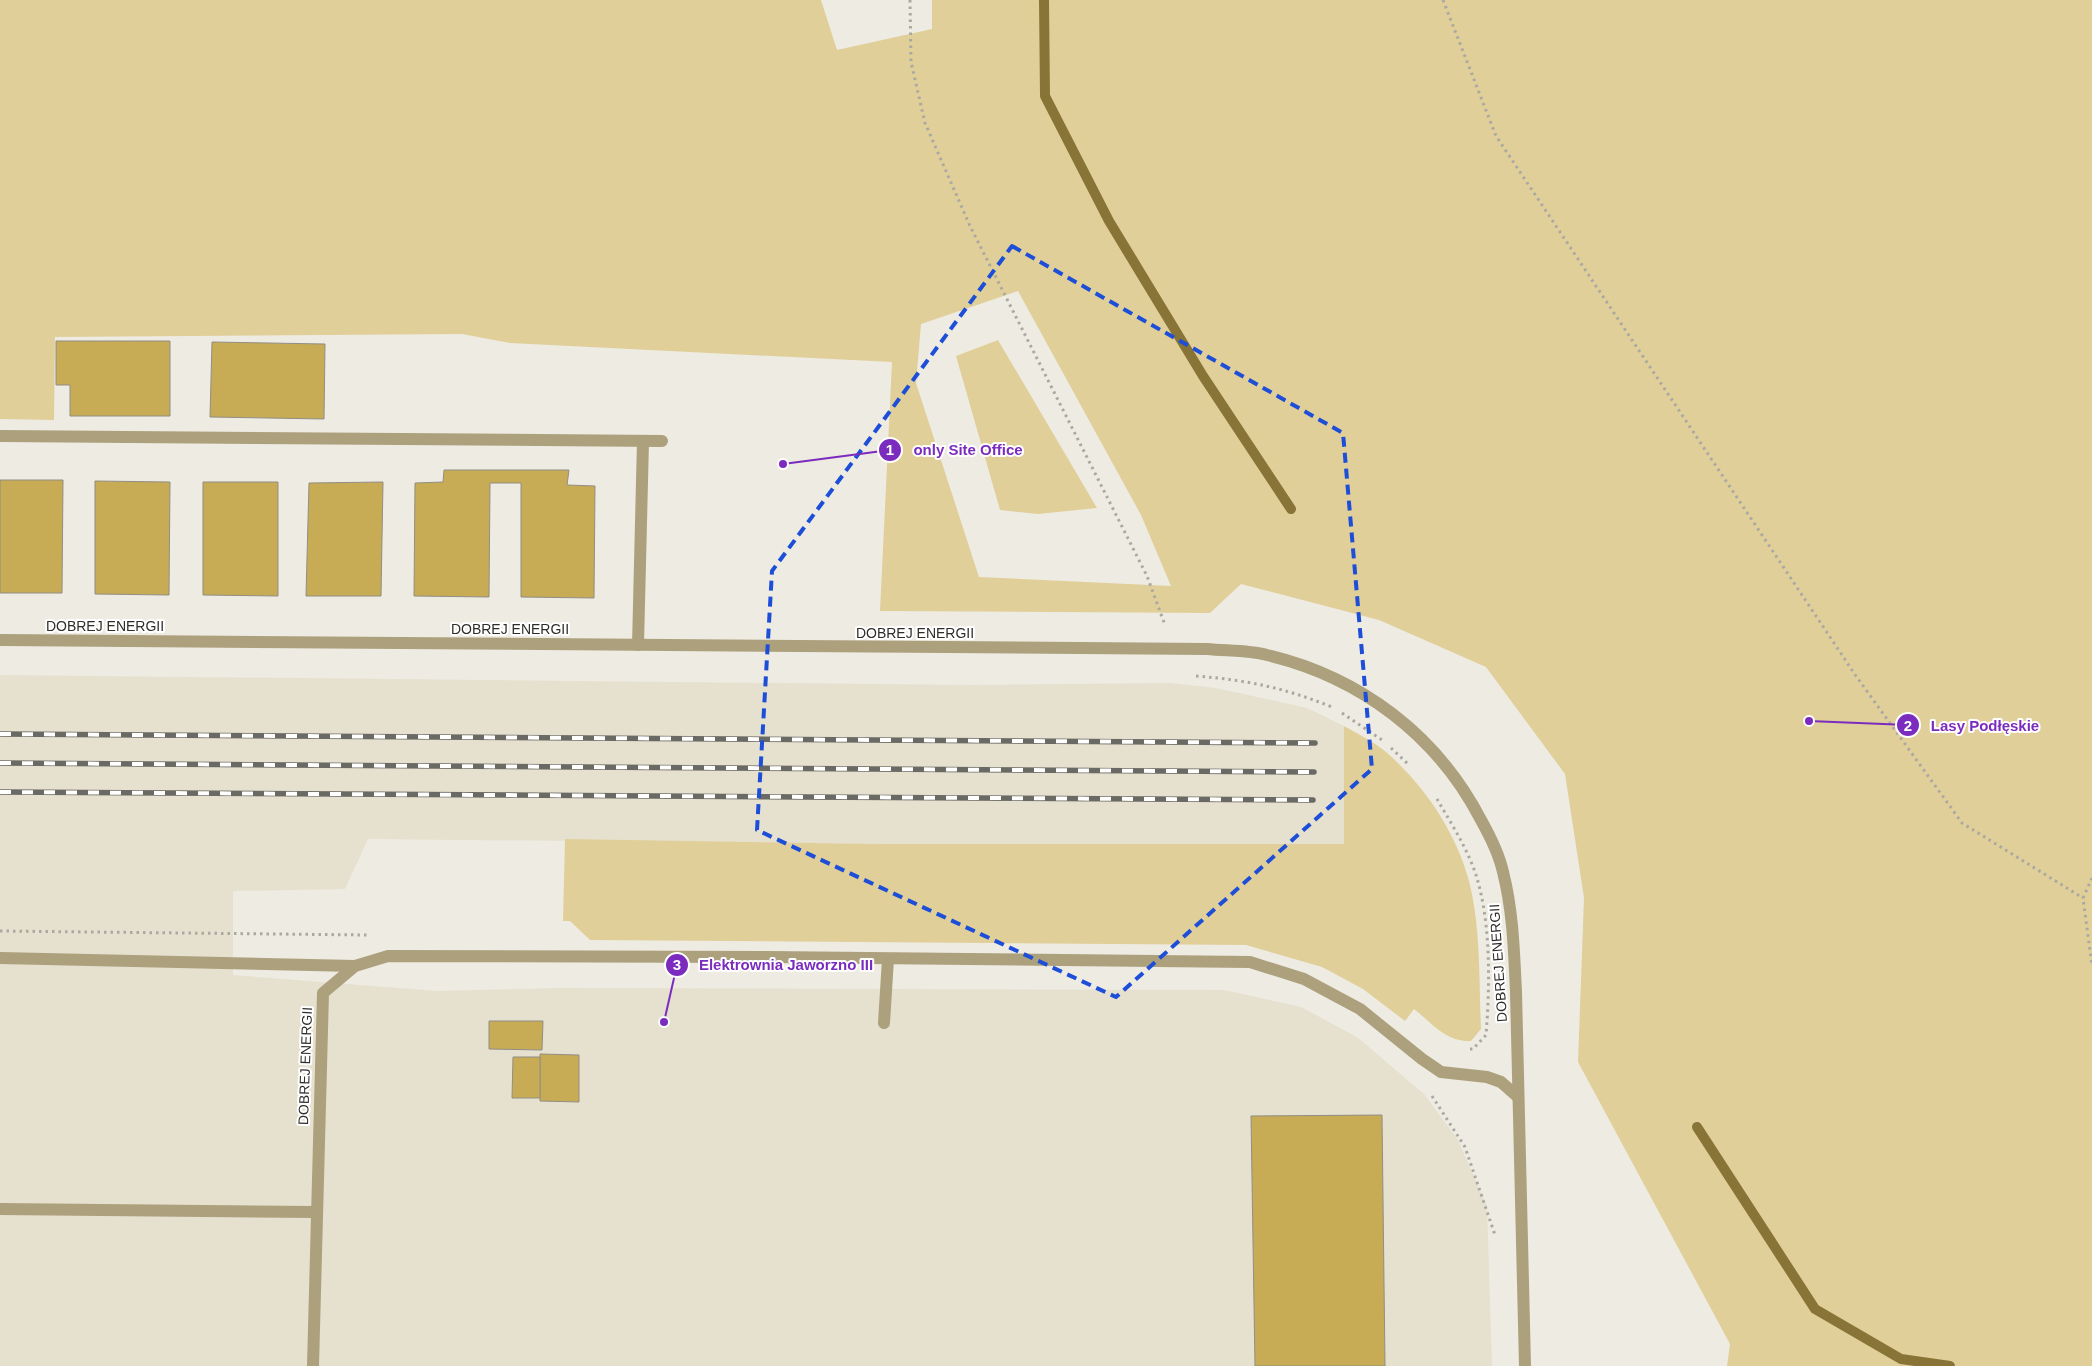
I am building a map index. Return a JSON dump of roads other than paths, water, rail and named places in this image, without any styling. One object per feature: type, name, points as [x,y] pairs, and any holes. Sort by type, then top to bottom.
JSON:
[{"type":"street","points":[[0,436],[662,441]]},
{"type":"street","points":[[638,645],[643,441]]},
{"type":"street","name":"DOBREJ ENERGII","points":[[0,640],[1207,649],[1266,654],[1321,671],[1373,698],[1413,728],[1442,758],[1467,792],[1490,837],[1503,870],[1514,934],[1524,1366]]},
{"type":"street","name":"DOBREJ ENERGII","points":[[312,1366],[322,993],[355,966],[388,956],[1250,962],[1304,979],[1360,1009],[1422,1060],[1441,1072],[1487,1077],[1501,1082],[1518,1097]]},
{"type":"street","points":[[0,958],[355,966]]},
{"type":"street","points":[[884,1022],[888,959]]},
{"type":"street","points":[[0,1209],[315,1212]]},
{"type":"waterway","points":[[1044,0],[1045,96],[1109,221],[1203,376],[1291,509]]},
{"type":"waterway","points":[[1697,1127],[1815,1309],[1901,1359],[1950,1366]]},
{"type":"railway","points":[[0,734],[1315,743]]},
{"type":"railway","points":[[0,763],[1314,772]]},
{"type":"railway","points":[[0,792],[1313,800]]},
{"type":"place","name":"only Site Office","points":[[783,464]]},
{"type":"place","name":"Lasy Podłęskie","points":[[1809,721]]},
{"type":"place","name":"Elektrownia Jaworzno III","points":[[664,1022]]}]
